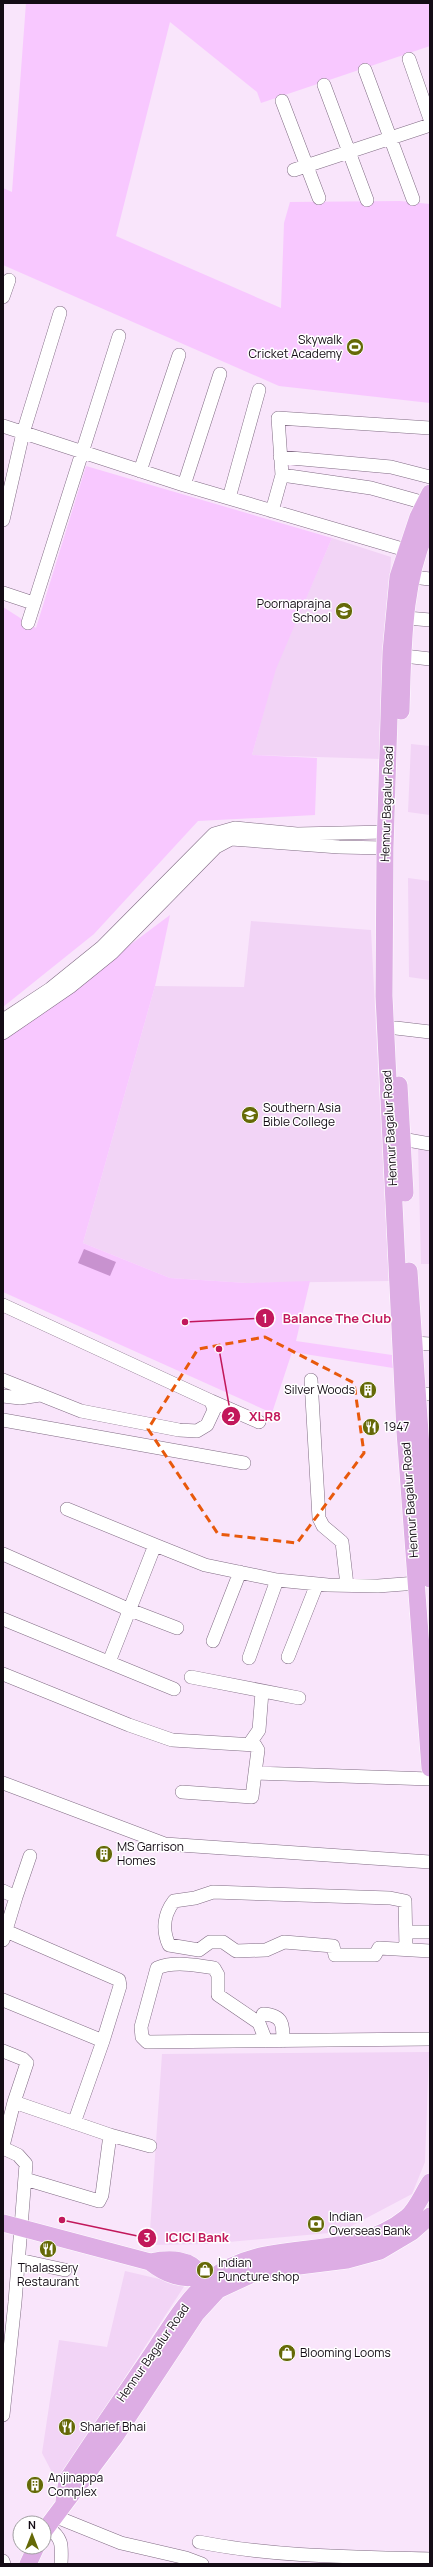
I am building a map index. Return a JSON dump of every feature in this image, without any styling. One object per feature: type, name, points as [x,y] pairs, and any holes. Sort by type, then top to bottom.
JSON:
[{"type":"main road","name":"Hennur Bagalur Road","points":[[427,498],[412,552],[412,577],[404,656],[396,672],[385,840],[384,996],[394,1107],[405,1432],[423,1581],[430,1768]]},
{"type":"main road","name":"Hennur Bagalur Road","points":[[423,1581],[428,1530],[422,1343],[402,1139],[394,1107],[396,1028],[396,672],[398,577],[430,523]]},
{"type":"main road","name":"Hennur Bagalur Road","points":[[52,2519],[64,2502],[67,2480],[170,2326],[192,2298],[210,2281],[250,2258],[277,2253],[351,2244],[380,2234],[408,2217],[430,2182]]},
{"type":"main road","name":"Hennur Bagalur Road","points":[[210,2281],[259,2271],[348,2260],[380,2251],[412,2232],[430,2216]]},
{"type":"main road","points":[[3,2223],[150,2262],[168,2258],[195,2266],[210,2281]]},
{"type":"main road","points":[[412,2232],[430,2230]]},
{"type":"street","points":[[409,58],[430,119]]},
{"type":"street","points":[[365,70],[413,199]]},
{"type":"street","points":[[324,85],[367,200]]},
{"type":"street","points":[[282,101],[300,168],[318,198]]},
{"type":"street","points":[[300,168],[430,125]]},
{"type":"street","points":[[3,297],[9,280]]},
{"type":"street","points":[[3,520],[23,433],[60,313]]},
{"type":"street","points":[[28,623],[33,603],[119,336]]},
{"type":"street","points":[[140,471],[179,355]]},
{"type":"street","points":[[184,485],[220,374]]},
{"type":"street","points":[[229,498],[259,390]]},
{"type":"street","points":[[272,511],[282,475],[278,418],[430,428]]},
{"type":"street","points":[[3,426],[184,485],[412,552]]},
{"type":"street","points":[[280,457],[391,467],[430,477]]},
{"type":"street","points":[[282,475],[427,498]]},
{"type":"street","points":[[412,577],[430,579]]},
{"type":"street","points":[[3,593],[33,603]]},
{"type":"street","points":[[407,618],[430,620]]},
{"type":"street","points":[[404,656],[430,659]]},
{"type":"street","points":[[3,1020],[50,990],[102,947],[190,866],[216,847],[231,839],[339,847],[385,840]]},
{"type":"street","points":[[3,1033],[70,987],[112,953],[190,866]]},
{"type":"street","points":[[396,1028],[430,1032]]},
{"type":"street","points":[[402,1139],[430,1144]]},
{"type":"street","points":[[3,1305],[259,1422]]},
{"type":"street","points":[[3,1380],[81,1412],[179,1430],[198,1431],[207,1425],[214,1410],[211,1401]]},
{"type":"street","points":[[312,1380],[319,1518],[323,1526],[342,1542],[347,1585]]},
{"type":"street","points":[[3,1396],[20,1398],[40,1395]]},
{"type":"street","points":[[76,1433],[81,1412]]},
{"type":"street","points":[[3,1420],[244,1463]]},
{"type":"street","points":[[67,1509],[205,1565],[277,1580],[347,1585],[423,1581]]},
{"type":"street","points":[[109,1662],[155,1545]]},
{"type":"street","points":[[3,1554],[130,1610],[177,1628]]},
{"type":"street","points":[[213,1641],[240,1572]]},
{"type":"street","points":[[249,1658],[277,1580]]},
{"type":"street","points":[[288,1657],[317,1584]]},
{"type":"street","points":[[3,1619],[174,1689]]},
{"type":"street","points":[[3,1674],[129,1725],[172,1740],[250,1743],[255,1745],[258,1750],[252,1797],[182,1792]]},
{"type":"street","points":[[191,1677],[299,1698]]},
{"type":"street","points":[[250,1743],[259,1730],[262,1692]]},
{"type":"street","points":[[255,1773],[430,1779]]},
{"type":"street","points":[[3,1783],[165,1844],[430,1862]]},
{"type":"street","points":[[30,1856],[5,1936],[119,1980],[120,1986],[103,2041],[74,2123]]},
{"type":"street","points":[[3,1891],[16,1897]]},
{"type":"street","points":[[406,1949],[405,1901],[390,1898],[213,1892],[195,1898],[174,1901],[166,1911],[164,1935],[169,1945],[199,1950],[210,1942],[223,1942],[236,1951],[266,1950],[284,1942],[333,1946],[335,1955],[375,1955],[379,1948],[430,1950]]},
{"type":"street","points":[[406,1932],[430,1932]]},
{"type":"street","points":[[266,2041],[259,2023],[218,1995],[218,1974],[214,1968],[192,1964],[157,1968],[141,2027],[142,2037],[147,2042],[430,2040]]},
{"type":"street","points":[[3,2000],[103,2041]]},
{"type":"street","points":[[263,2014],[278,2016],[282,2020],[283,2041]]},
{"type":"street","points":[[3,2051],[23,2059],[27,2063],[14,2102],[3,2147],[18,2155],[26,2164],[19,2260],[7,2340],[3,2415]]},
{"type":"street","points":[[14,2102],[110,2135],[150,2146]]},
{"type":"street","points":[[25,2179],[99,2201],[102,2195],[110,2135]]},
{"type":"street","points":[[19,2260],[65,2270]]},
{"type":"street","points":[[52,2526],[121,2543],[164,2558],[202,2564]]},
{"type":"street","points":[[52,2529],[58,2534],[62,2545],[61,2564]]},
{"type":"street","points":[[199,2542],[300,2560],[340,2561],[430,2559]]},
{"type":"highlighted area","points":[[265,1337],[354,1383],[364,1453],[297,1543],[218,1534],[148,1429],[198,1349]]},
{"type":"shaded area","points":[[26,3],[430,3],[430,46],[261,103],[257,92],[170,22],[116,236],[281,308],[284,223],[290,202],[400,201],[430,204],[430,403],[279,386],[3,265],[3,188],[12,192]]},
{"type":"shaded area","points":[[86,466],[332,538],[276,669],[252,755],[317,758],[315,815],[198,821],[94,934],[3,1007],[3,607],[36,628]]},
{"type":"shaded area","name":"Poornaprajna School","points":[[332,538],[391,557],[381,759],[252,755],[275,669]]},
{"type":"shaded area","points":[[411,744],[430,746],[430,815],[408,812]]},
{"type":"shaded area","points":[[408,878],[430,881],[430,980],[409,977]]},
{"type":"shaded area","points":[[170,915],[155,986],[83,1243],[170,1278],[247,1283],[310,1281],[296,1341],[392,1355],[393,1368],[292,1352],[272,1413],[3,1292],[3,1040]]},
{"type":"shaded area","name":"Southern Asia Bible College","points":[[251,921],[371,930],[389,1281],[247,1283],[170,1278],[83,1243],[155,986],[244,987]]},
{"type":"shaded area","points":[[418,1145],[430,1147],[430,1264],[421,1264]]},
{"type":"shaded area","points":[[84,1249],[116,1262],[110,1276],[78,1263]]},
{"type":"shaded area","points":[[429,2052],[425,2162],[412,2194],[340,2232],[207,2244],[149,2245],[162,2054]]},
{"type":"shaded area","points":[[125,2271],[185,2285],[57,2482],[42,2453],[59,2340],[107,2347]]},
{"type":"place","name":"Skywalk Cricket Academy","points":[[355,347]]},
{"type":"place","name":"Poornaprajna School","points":[[344,611]]},
{"type":"place","name":"Southern Asia Bible College","points":[[250,1115]]},
{"type":"place","name":"Balance The Club","points":[[185,1322]]},
{"type":"place","name":"XLR8","points":[[219,1349]]},
{"type":"place","name":"Silver Woods","points":[[368,1390]]},
{"type":"place","name":"1947","points":[[371,1427]]},
{"type":"place","name":"MS Garrison Homes","points":[[104,1854]]},
{"type":"place","name":"ICICI Bank","points":[[62,2220]]},
{"type":"place","name":"Indian Overseas Bank","points":[[316,2224]]},
{"type":"place","name":"Thalassery Restaurant","points":[[48,2249]]},
{"type":"place","name":"Indian Puncture shop","points":[[205,2270]]},
{"type":"place","name":"Blooming Looms","points":[[287,2353]]},
{"type":"place","name":"Sharief Bhai","points":[[67,2427]]},
{"type":"place","name":"Anjinappa Complex","points":[[35,2485]]}]
